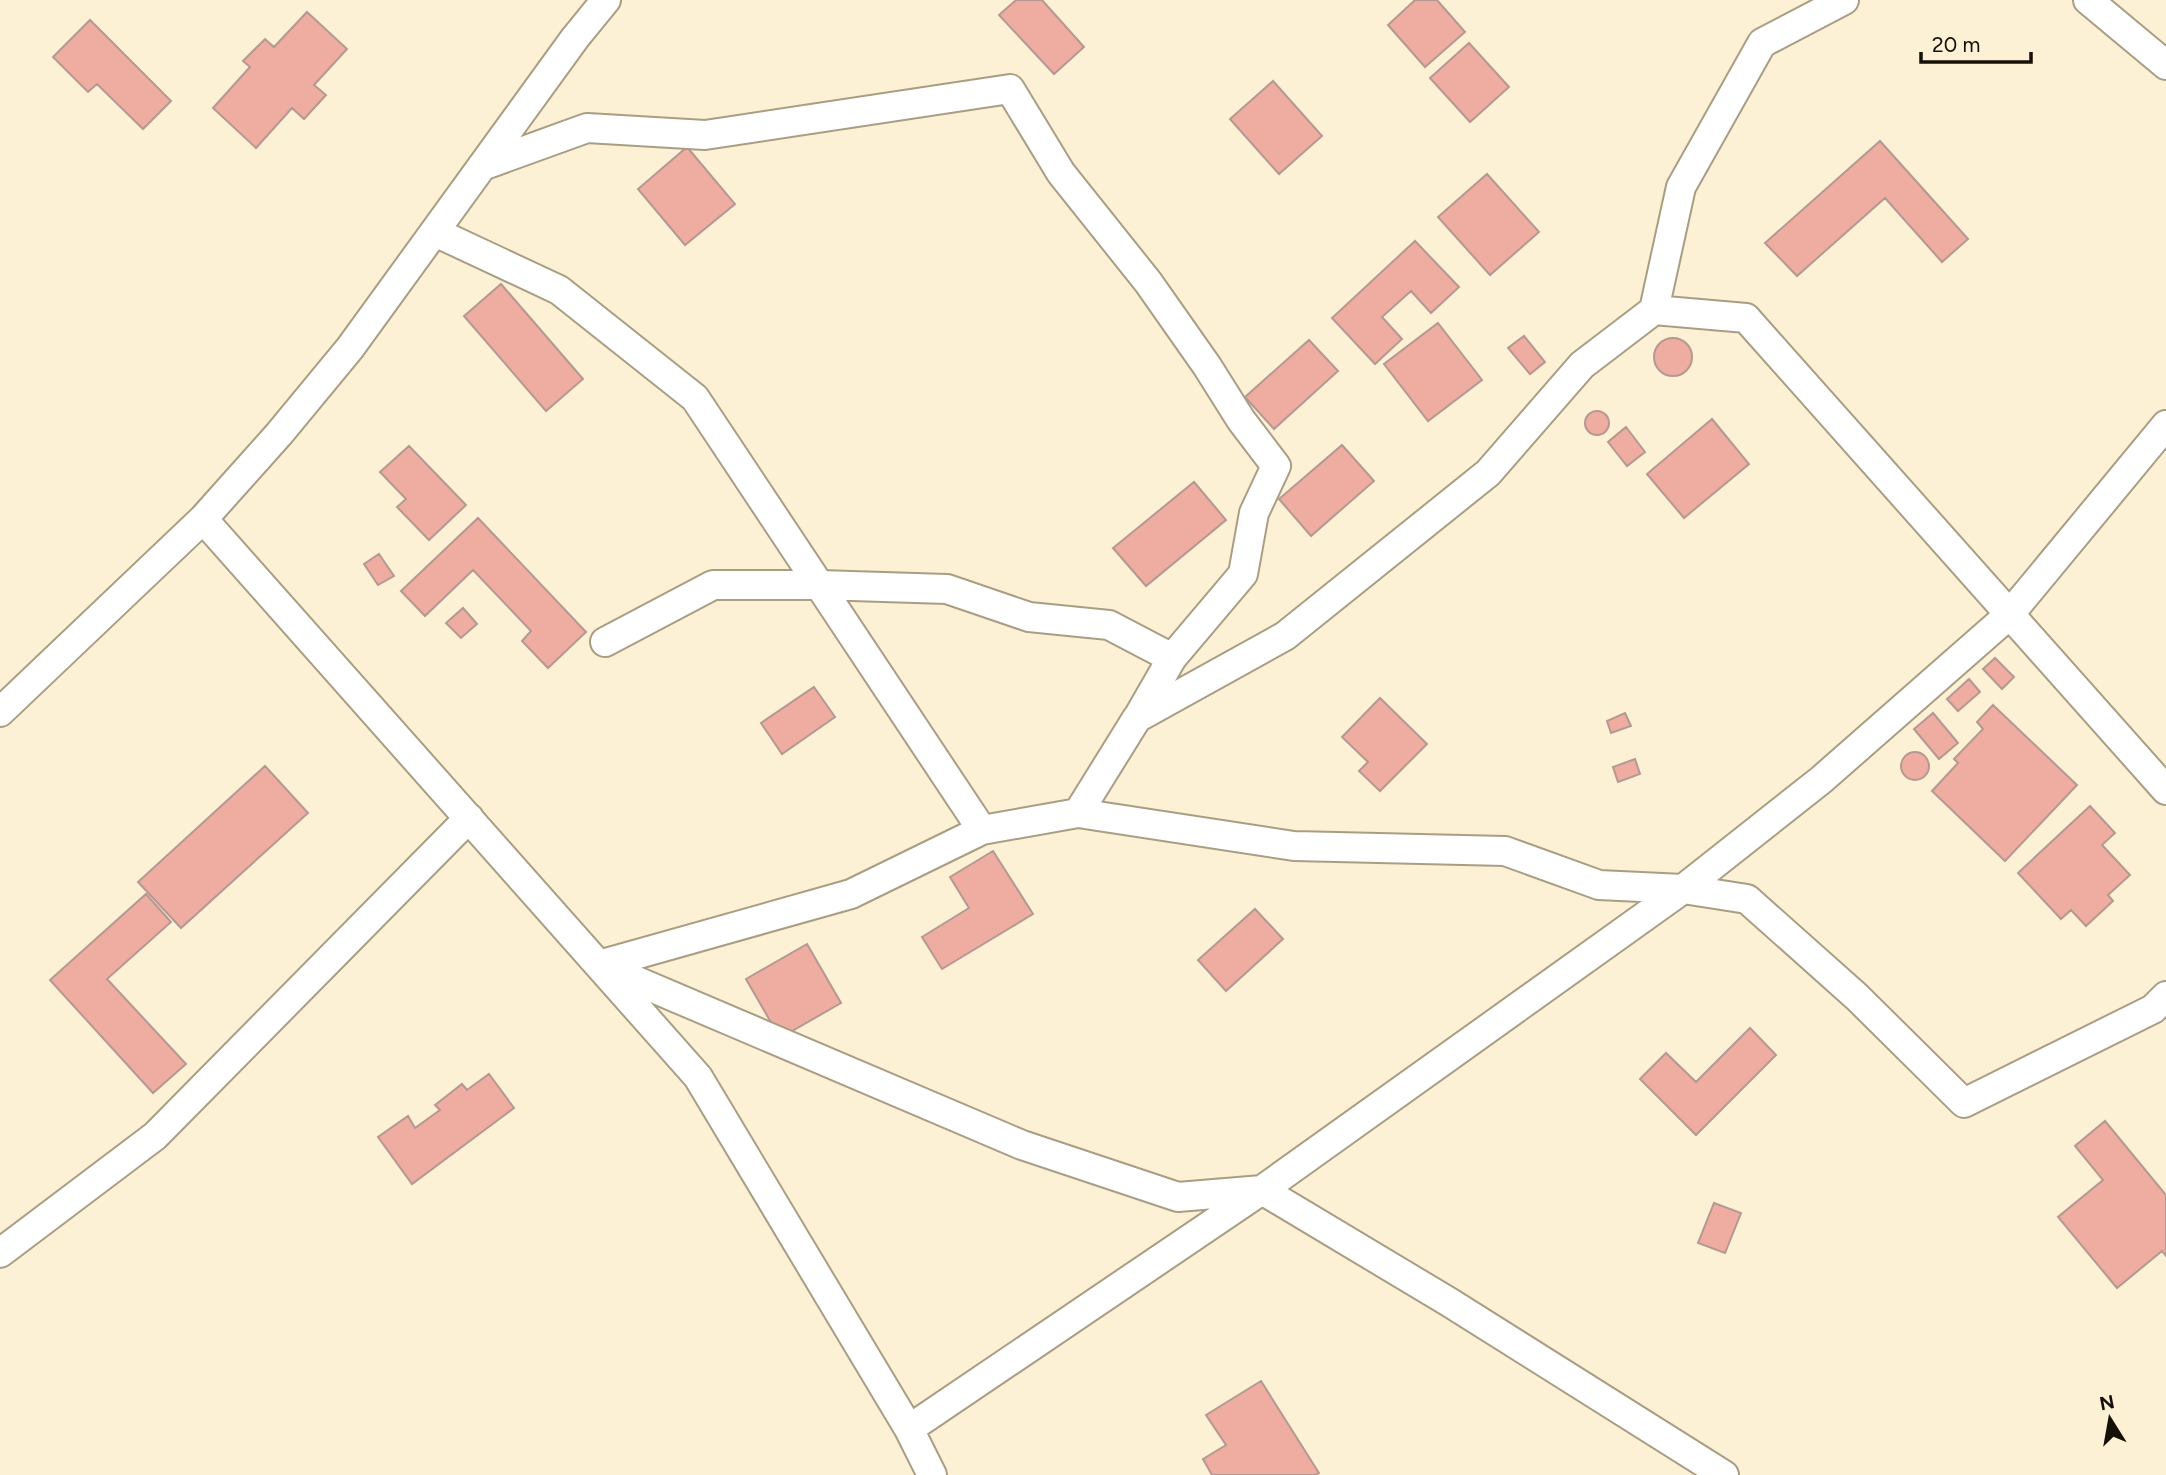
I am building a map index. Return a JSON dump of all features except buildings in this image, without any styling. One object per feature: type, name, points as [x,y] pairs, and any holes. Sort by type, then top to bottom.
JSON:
[{"type":"street","points":[[0,712],[203,519],[279,434],[350,348],[575,38],[607,0]]},
{"type":"street","points":[[1137,718],[1285,636],[1488,474],[1582,365],[1654,310],[1681,187],[1762,43],[1844,0]]},
{"type":"street","points":[[2088,0],[2166,65]]},
{"type":"street","points":[[482,166],[587,128],[705,135],[1010,89],[1061,173],[1148,282],[1208,366],[1241,420],[1276,466],[1255,513],[1243,574],[1172,658],[1078,813]]},
{"type":"street","points":[[435,232],[559,290],[695,398],[982,830]]},
{"type":"street","points":[[1654,310],[1746,318],[2166,790]]},
{"type":"street","points":[[909,1429],[1262,1190],[1683,889],[1821,780],[2009,615],[2166,425]]},
{"type":"street","points":[[203,519],[698,1076],[909,1429],[932,1475]]},
{"type":"street","points":[[605,642],[713,585],[820,585],[947,589],[1028,617],[1109,625],[1172,658]]},
{"type":"street","points":[[599,965],[851,894],[982,830],[1078,813],[1294,846],[1505,851],[1599,885],[1683,889],[1747,899],[1857,998],[1964,1103],[2153,1009],[2166,996]]},
{"type":"street","points":[[0,1253],[155,1136],[469,818]]},
{"type":"street","points":[[599,965],[1022,1145],[1178,1197],[1262,1190],[1449,1302],[1724,1475]]}]
